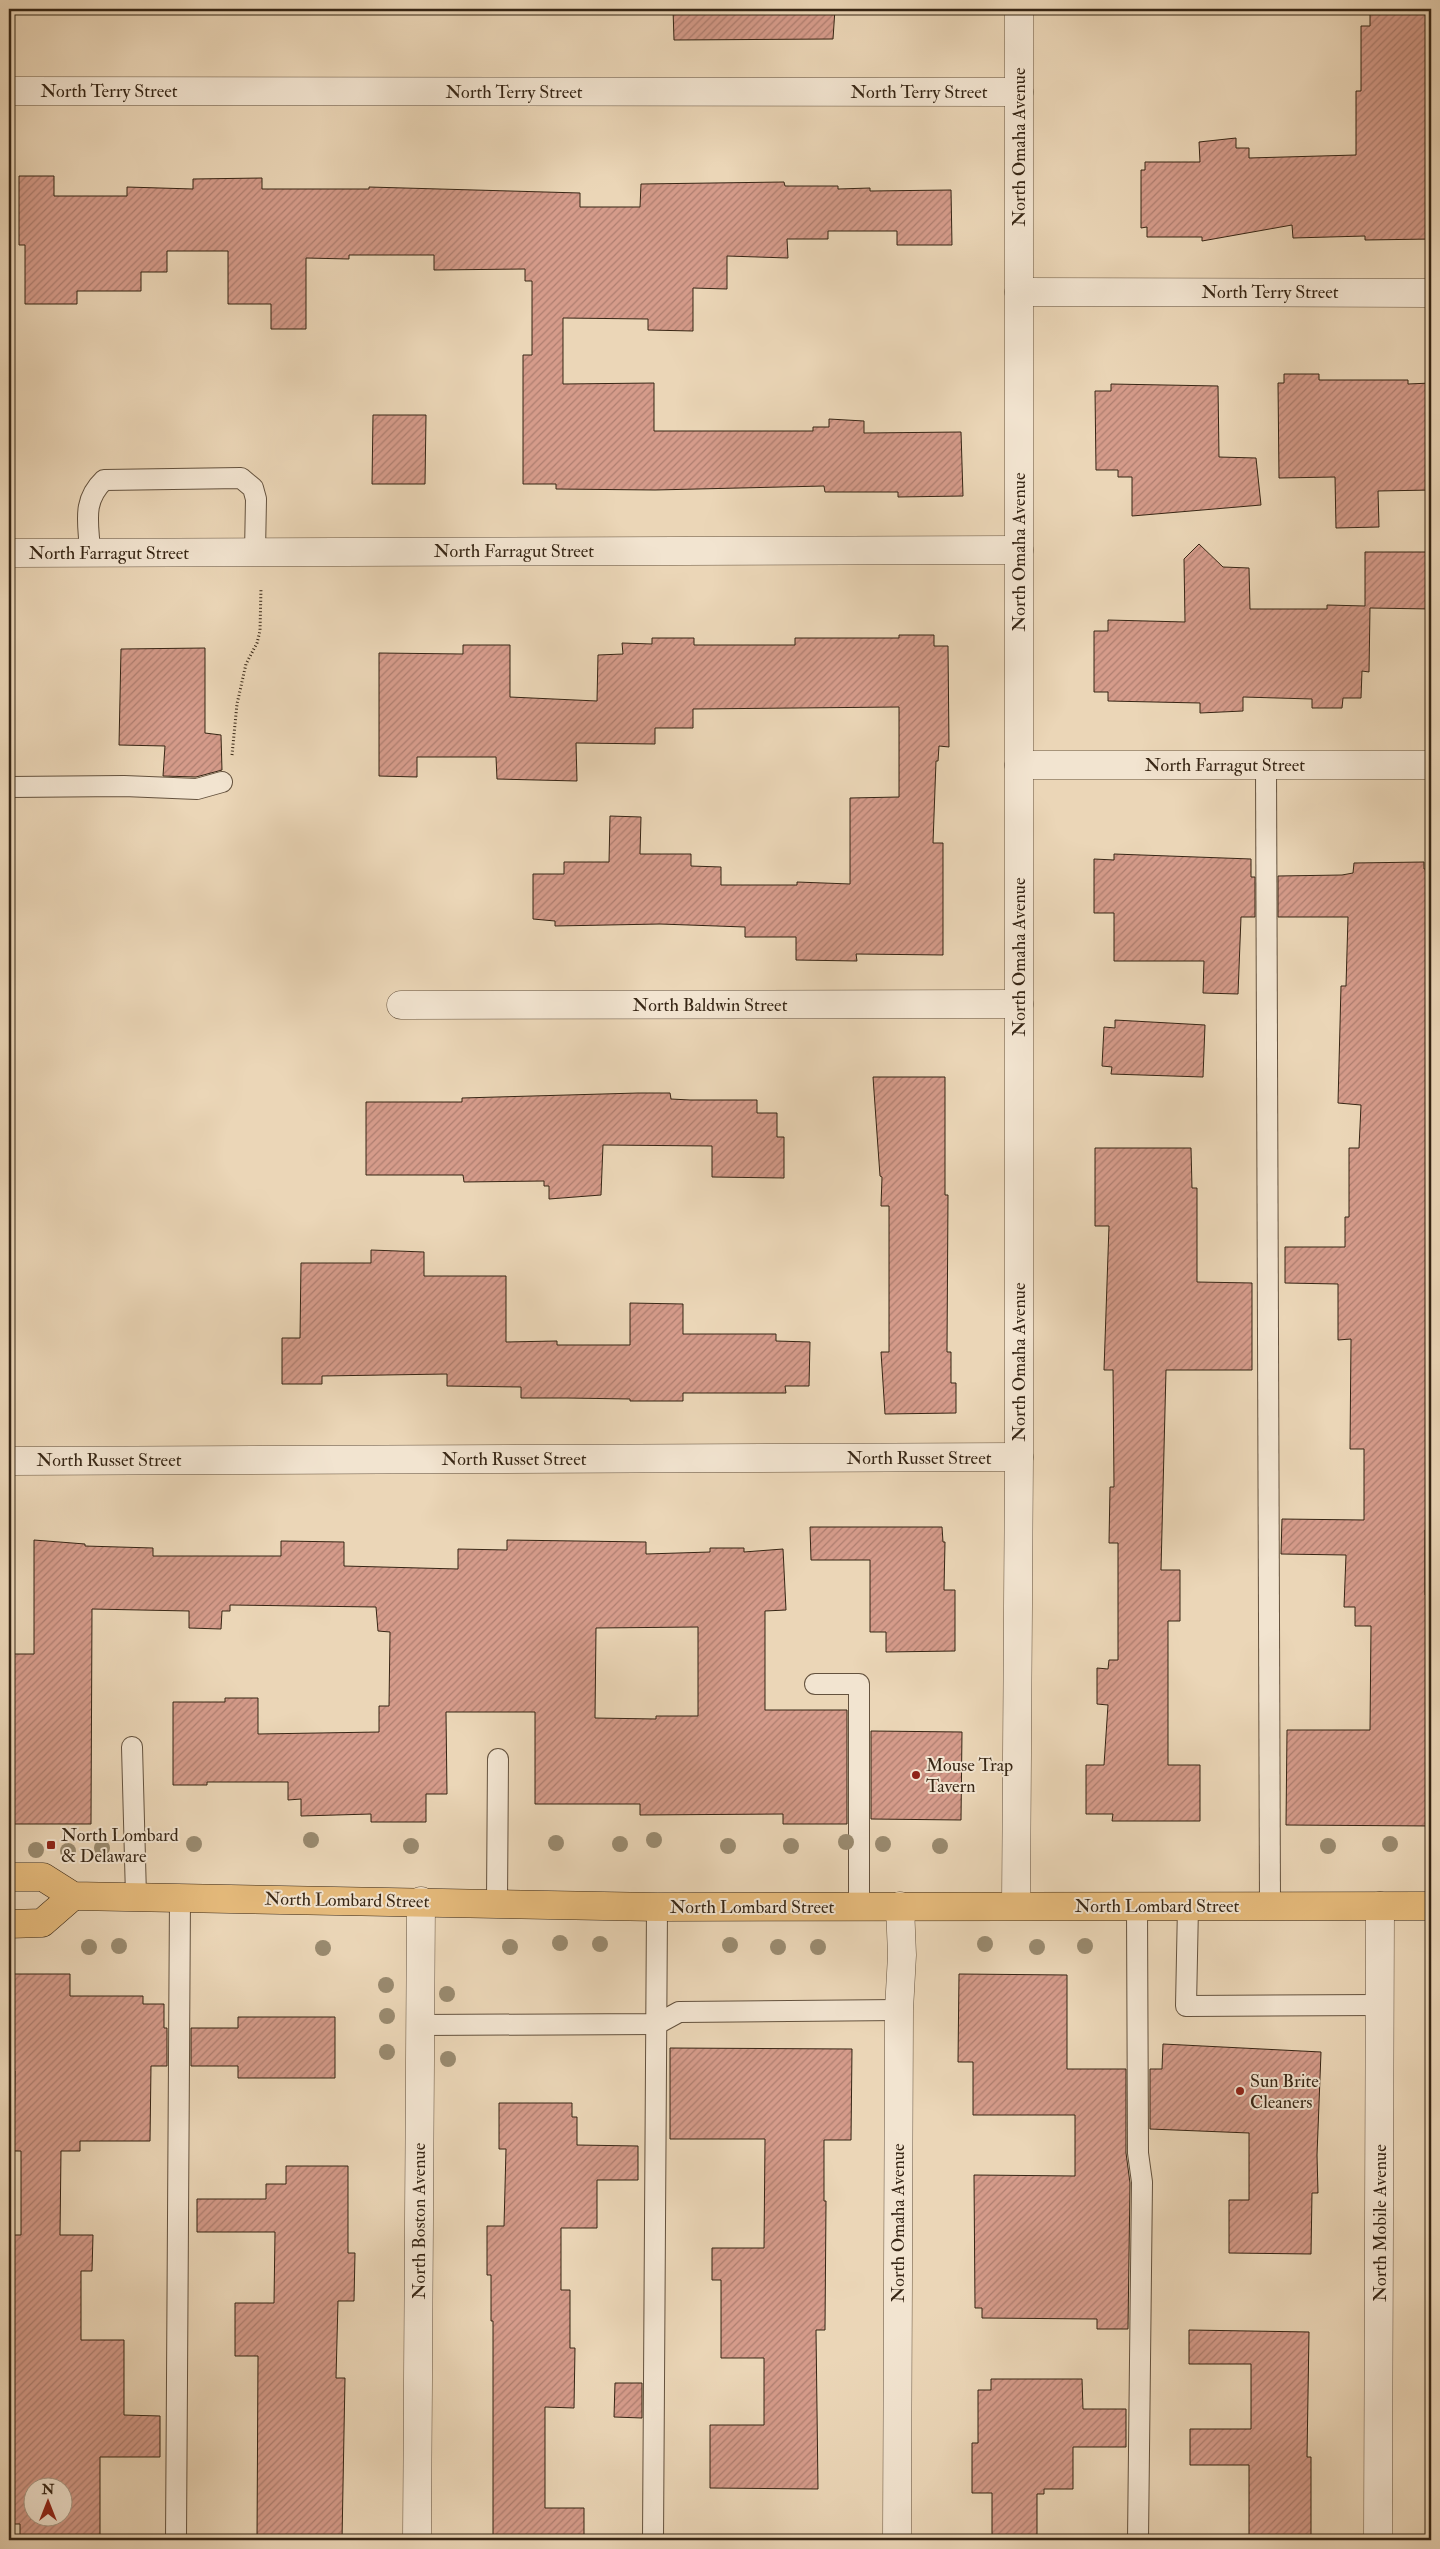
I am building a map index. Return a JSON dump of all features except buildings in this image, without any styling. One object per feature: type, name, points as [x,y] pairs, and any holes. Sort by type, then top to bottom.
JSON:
[{"type":"main road","points":[[9,1877],[43,1877],[73,1896],[42,1924],[9,1924]]},
{"type":"main road","name":"North Lombard Street","points":[[73,1896],[497,1902],[657,1907],[1431,1906]]},
{"type":"street","name":"North Omaha Avenue","points":[[1016,1906],[1019,9]]},
{"type":"street","name":"North Terry Street","points":[[9,91],[1018,92]]},
{"type":"street","name":"North Terry Street","points":[[1019,292],[1431,292]]},
{"type":"street","name":"North Farragut Street","points":[[9,553],[1019,550]]},
{"type":"street","name":"North Farragut Street","points":[[1018,765],[1431,765]]},
{"type":"street","name":"North Baldwin Street","points":[[401,1005],[1018,1004]]},
{"type":"street","name":"North Russet Street","points":[[9,1460],[1018,1457]]},
{"type":"street","name":"North Boston Avenue","points":[[417,2540],[421,1901]]},
{"type":"street","name":"North Omaha Avenue","points":[[897,2540],[899,2010],[902,1955],[900,1906]]},
{"type":"street","name":"North Mobile Avenue","points":[[1378,2540],[1380,1906]]},
{"type":"lane","points":[[90,553],[88,500],[94,489],[104,480],[241,478],[253,488],[256,499],[258,552]]},
{"type":"lane","points":[[1266,765],[1270,1906]]},
{"type":"lane","points":[[9,787],[124,786],[197,789],[222,782]]},
{"type":"lane","points":[[815,1684],[859,1684],[859,1906]]},
{"type":"lane","points":[[132,1747],[136,1896]]},
{"type":"lane","points":[[497,1902],[498,1759]]},
{"type":"lane","points":[[176,2540],[180,1897]]},
{"type":"lane","points":[[1136,1906],[1138,2153],[1142,2182],[1138,2540]]},
{"type":"lane","points":[[1188,1906],[1186,2006],[1380,2005]]},
{"type":"lane","points":[[653,2540],[657,1907]]},
{"type":"lane","points":[[420,2025],[657,2024],[679,2012],[899,2010]]},
{"type":"path","points":[[222,782],[228,777],[230,772],[237,704],[246,664],[258,643],[262,611],[258,552]]},
{"type":"place","name":"Mouse Trap Tavern","points":[[916,1775]]},
{"type":"place","name":"North Lombard & Delaware","points":[[51,1845]]},
{"type":"place","name":"Sun Brite Cleaners","points":[[1240,2091]]}]
